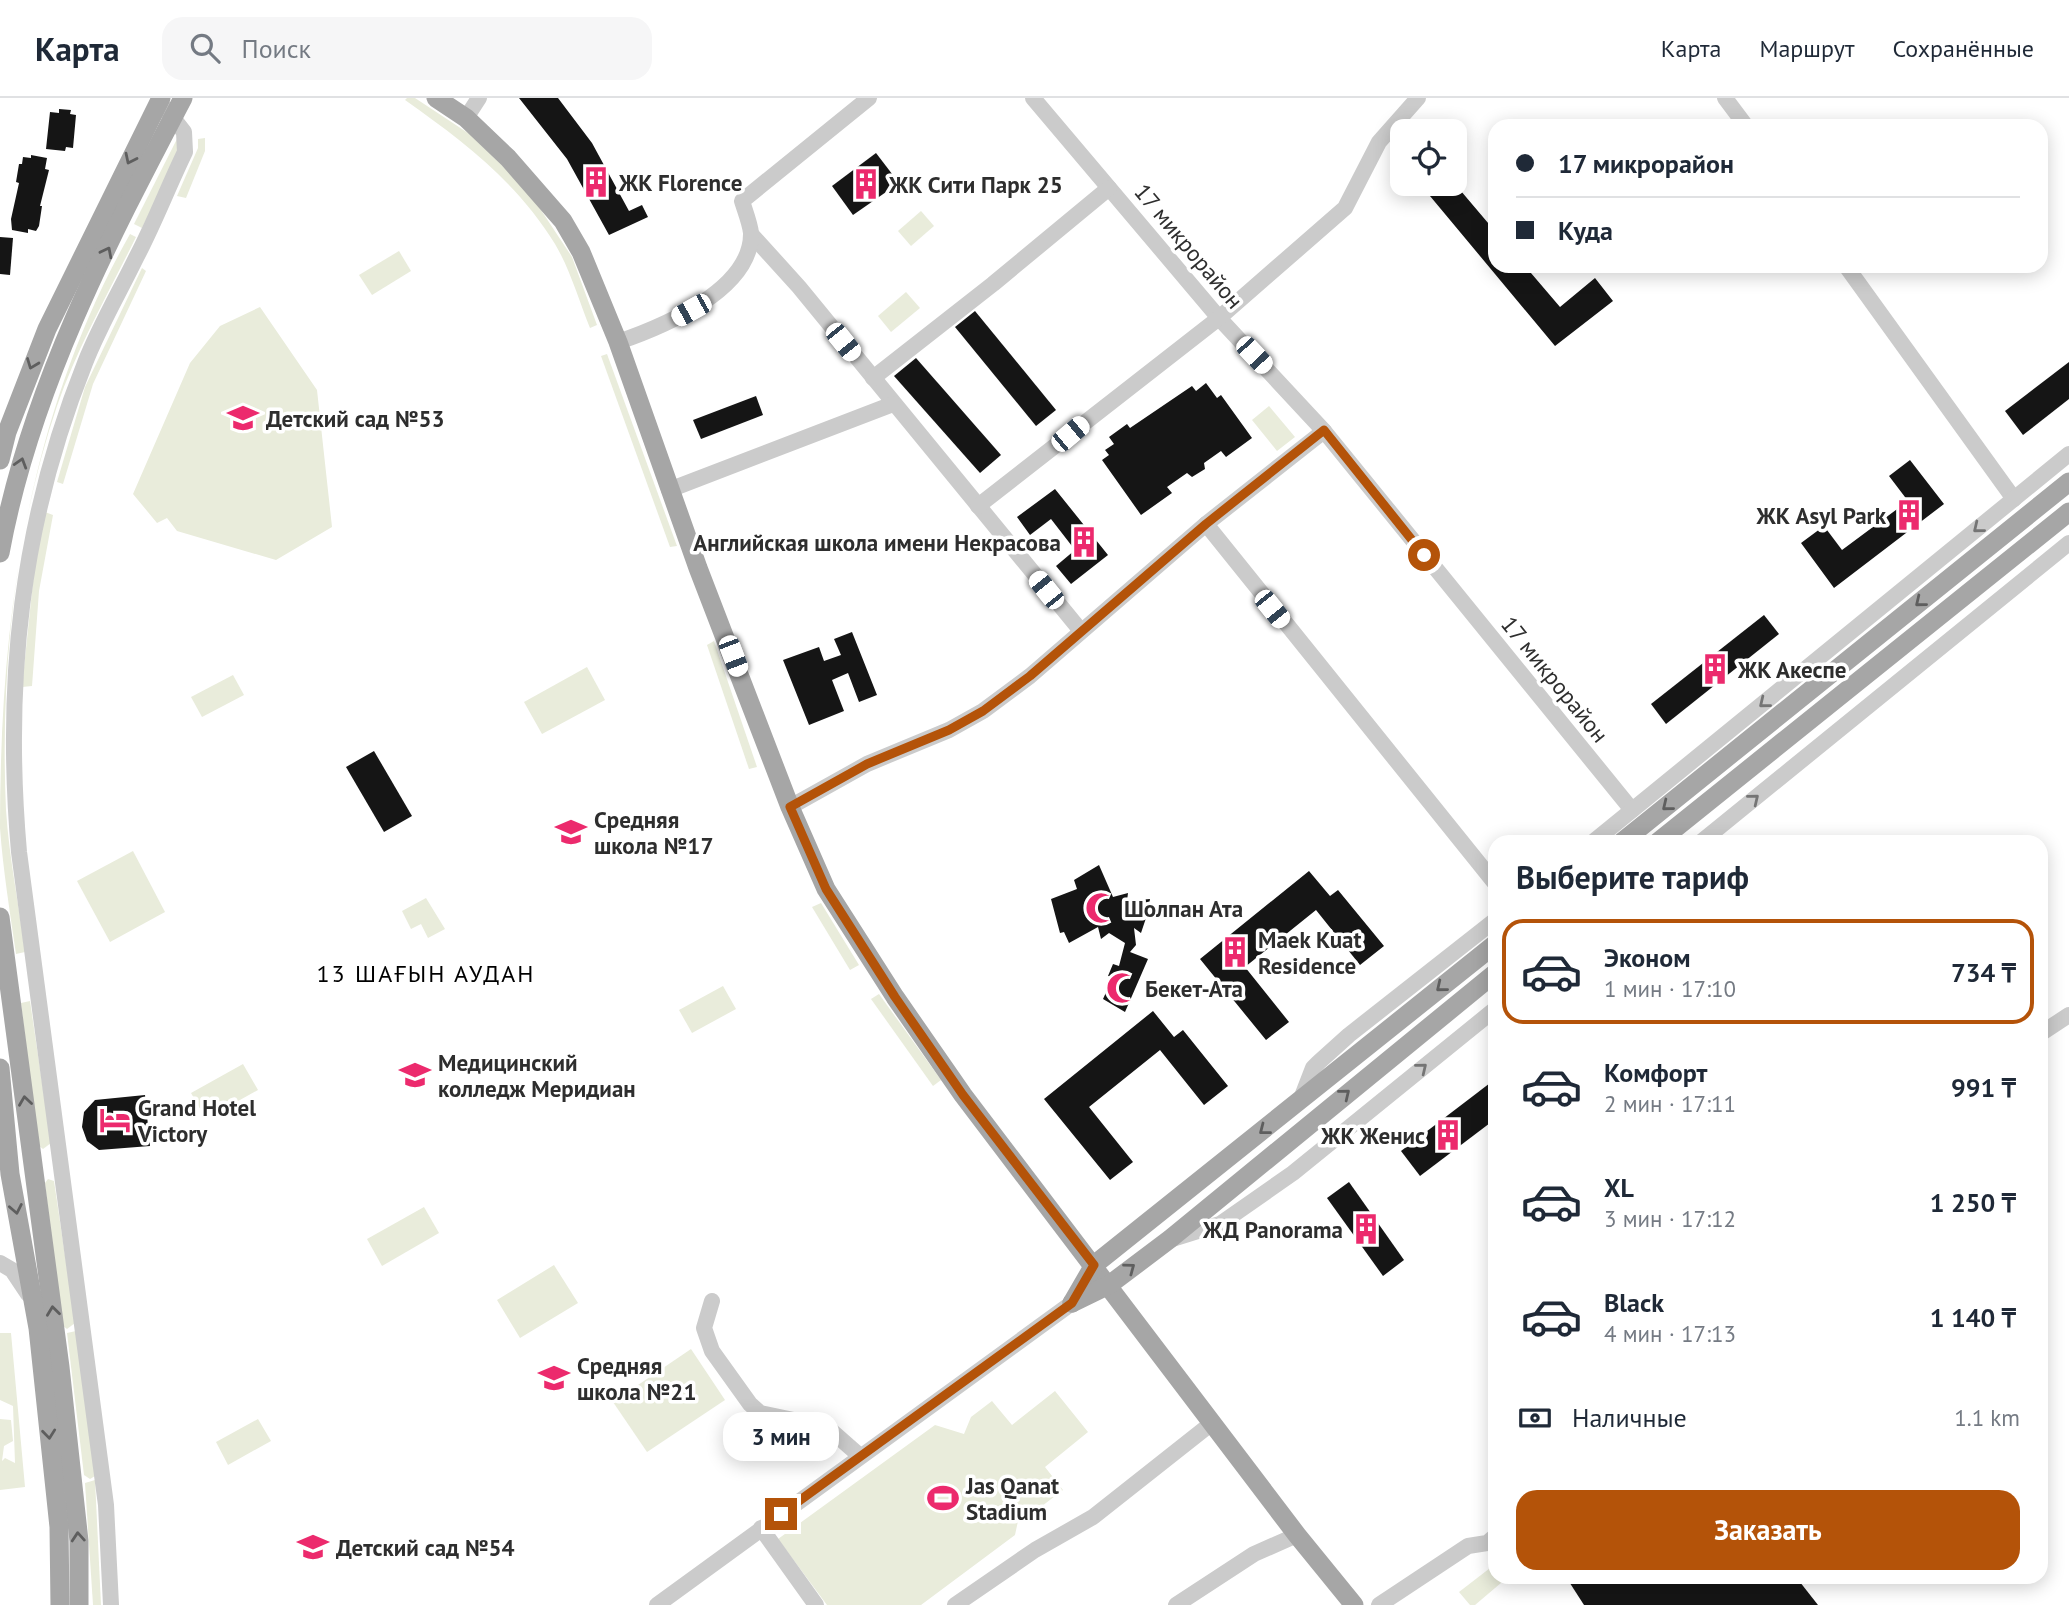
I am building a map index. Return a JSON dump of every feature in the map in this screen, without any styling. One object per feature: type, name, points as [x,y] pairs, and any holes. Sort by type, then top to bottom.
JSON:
[{"type":"main road","points":[[0,553],[18,476],[65,336],[183,98]]},
{"type":"main road","points":[[436,98],[466,118],[508,158],[563,221],[596,283],[669,490],[790,807],[826,889],[895,997],[963,1095],[1297,1535],[1354,1605]]},
{"type":"main road","points":[[0,460],[7,432],[47,329],[160,100]]},
{"type":"main road","points":[[1631,835],[2069,482]]},
{"type":"main road","points":[[1667,835],[2069,512]]},
{"type":"main road","points":[[1701,778],[1716,796]]},
{"type":"main road","points":[[0,917],[79,1541],[79,1605]]},
{"type":"main road","points":[[1072,1303],[1094,1265],[1488,950]]},
{"type":"main road","points":[[1072,1303],[1109,1285],[1170,1239],[1488,979]]},
{"type":"main road","points":[[0,1068],[5,1177],[34,1304],[59,1527],[60,1605]]},
{"type":"street","points":[[466,118],[478,98]]},
{"type":"street","points":[[869,98],[742,201],[751,234],[1081,631]]},
{"type":"street","name":"17 микрорайон","points":[[1033,98],[1219,318],[1324,430],[1632,810]]},
{"type":"street","points":[[978,506],[1219,318],[1345,208],[1379,142],[1418,98]]},
{"type":"street","points":[[1725,98],[1741,119]]},
{"type":"street","points":[[111,1605],[106,1505],[19,852],[12,772],[13,700],[18,623],[35,523],[53,451],[86,361],[185,152],[184,132],[160,100]]},
{"type":"street","points":[[873,378],[993,285],[1109,188]]},
{"type":"street","points":[[618,342],[658,328],[708,300],[740,269],[751,234]]},
{"type":"street","points":[[1851,273],[2014,499]]},
{"type":"street","points":[[669,490],[893,404]]},
{"type":"street","points":[[790,807],[867,764],[949,730],[983,711],[1206,524],[1324,430]]},
{"type":"street","points":[[1602,835],[2069,454]]},
{"type":"street","points":[[1206,524],[1488,875]]},
{"type":"street","points":[[2040,535],[2056,554]]},
{"type":"street","points":[[1711,835],[2069,543]]},
{"type":"street","points":[[1300,1101],[1313,1068],[1349,1035],[1488,926]]},
{"type":"street","points":[[1170,1239],[1220,1224],[1283,1181],[1488,1015]]},
{"type":"street","points":[[2048,1029],[2069,1015]]},
{"type":"street","points":[[5,1177],[34,1169]]},
{"type":"street","points":[[0,1263],[12,1270],[22,1281],[34,1304]]},
{"type":"street","points":[[712,1301],[704,1328],[712,1351],[750,1404],[760,1413],[827,1427],[860,1456]]},
{"type":"street","points":[[657,1605],[1072,1303]]},
{"type":"street","points":[[955,1605],[1035,1550],[1093,1517],[1212,1423]]},
{"type":"street","points":[[761,1528],[817,1605]]},
{"type":"street","points":[[1176,1605],[1254,1554],[1297,1535]]},
{"type":"street","points":[[1379,1605],[1468,1546],[1488,1542]]},
{"type":"green space","points":[[415,98],[471,135],[529,192],[572,257],[597,325],[590,328],[570,274],[555,244],[524,201],[488,164],[405,100]]},
{"type":"green space","points":[[179,135],[184,144],[142,228],[134,224]]},
{"type":"green space","points":[[205,138],[205,151],[186,198],[177,196],[198,148],[198,139]]},
{"type":"green space","points":[[921,211],[934,226],[911,246],[898,231]]},
{"type":"green space","points":[[130,234],[136,237],[65,384],[43,450],[66,374],[95,303]]},
{"type":"green space","points":[[399,251],[411,271],[372,295],[359,275]]},
{"type":"green space","points":[[142,268],[146,271],[93,384],[63,484],[57,482],[85,387]]},
{"type":"green space","points":[[906,292],[920,308],[891,332],[878,316]]},
{"type":"green space","name":"Детский сад №53","points":[[260,307],[317,390],[332,527],[276,560],[177,531],[167,518],[157,523],[133,494],[190,363],[220,326]]},
{"type":"green space","points":[[607,354],[677,546],[670,547],[601,356]]},
{"type":"green space","points":[[1269,406],[1295,437],[1277,451],[1252,420]]},
{"type":"green space","points":[[45,512],[53,515],[39,591],[32,686],[22,687],[34,572]]},
{"type":"green space","points":[[11,622],[5,708],[6,810],[25,952],[16,954],[0,828],[1,750]]},
{"type":"green space","points":[[714,641],[757,767],[749,769],[707,645]]},
{"type":"green space","points":[[587,667],[605,700],[542,734],[524,702]]},
{"type":"green space","points":[[233,675],[244,695],[202,717],[191,697]]},
{"type":"green space","points":[[133,851],[165,912],[110,942],[77,881]]},
{"type":"green space","points":[[426,898],[445,929],[428,938],[421,924],[411,929],[402,911]]},
{"type":"green space","points":[[821,903],[859,965],[850,970],[812,907]]},
{"type":"green space","points":[[723,986],[736,1009],[692,1033],[679,1010]]},
{"type":"green space","points":[[879,994],[941,1080],[933,1086],[871,999]]},
{"type":"green space","points":[[30,1001],[51,1143],[43,1149],[38,1145],[21,1003]]},
{"type":"green space","points":[[243,1064],[258,1090],[206,1119],[191,1093]]},
{"type":"green space","points":[[48,1179],[54,1181],[75,1323],[67,1329],[62,1325],[45,1183]]},
{"type":"green space","points":[[424,1207],[439,1233],[382,1266],[367,1239]]},
{"type":"green space","points":[[554,1265],[578,1303],[520,1338],[497,1300]]},
{"type":"green space","points":[[76,1331],[95,1476],[90,1479],[84,1475],[67,1333]]},
{"type":"green space","points":[[0,1333],[11,1333],[25,1487],[0,1490],[0,1419],[11,1420],[13,1441],[4,1446],[2,1461],[5,1458],[15,1463],[13,1406],[0,1400]]},
{"type":"green space","points":[[691,1349],[725,1400],[647,1452],[613,1402]]},
{"type":"green space","name":"Jas Qanat Stadium","points":[[1055,1391],[1088,1432],[1045,1467],[1063,1490],[1042,1506],[1021,1507],[1015,1535],[921,1605],[827,1605],[778,1539],[935,1425],[964,1434],[971,1417],[992,1401],[1012,1425]]},
{"type":"green space","points":[[258,1419],[271,1441],[228,1465],[216,1442]]},
{"type":"green space","points":[[95,1480],[101,1605],[93,1605],[85,1483]]},
{"type":"green space","points":[[1488,1570],[1488,1584],[1500,1584],[1475,1605],[1470,1605],[1459,1592]]},
{"type":"building","name":"ЖК Florence","points":[[519,98],[558,98],[592,143],[629,211],[642,205],[648,217],[609,235],[567,159]]},
{"type":"building","points":[[59,109],[71,110],[70,114],[76,115],[73,148],[66,147],[65,151],[46,149],[50,112],[59,113]]},
{"type":"building","name":"ЖК Сити Парк 25","points":[[876,153],[899,183],[853,215],[832,186]]},
{"type":"building","points":[[31,155],[47,158],[45,169],[49,170],[40,206],[39,226],[36,231],[28,229],[28,233],[12,230],[11,219],[19,183],[16,182],[19,164],[22,164],[23,157],[31,158]]},
{"type":"building","points":[[1430,196],[1465,196],[1488,223],[1488,266]]},
{"type":"building","points":[[0,237],[13,238],[10,275],[0,274]]},
{"type":"building","points":[[1494,273],[1531,273],[1560,307],[1595,278],[1613,301],[1555,346]]},
{"type":"building","points":[[975,311],[1056,410],[1036,426],[955,327]]},
{"type":"building","points":[[916,358],[1001,455],[980,473],[894,376]]},
{"type":"building","points":[[2069,362],[2069,399],[2023,435],[2005,411]]},
{"type":"building","points":[[1206,383],[1217,398],[1221,395],[1252,438],[1226,457],[1221,451],[1204,463],[1205,469],[1192,477],[1187,473],[1167,487],[1172,493],[1141,515],[1102,460],[1109,455],[1105,450],[1114,444],[1109,437],[1127,424],[1130,428],[1192,386],[1196,391]]},
{"type":"building","points":[[756,396],[763,415],[701,439],[693,420]]},
{"type":"building","name":"ЖК Asyl Park","points":[[1910,460],[1944,504],[1834,588],[1801,543],[1824,526],[1842,550],[1908,501],[1889,476]]},
{"type":"building","name":"Английская школа имени Некрасова","points":[[1055,489],[1108,555],[1071,584],[1056,566],[1075,550],[1051,519],[1030,535],[1017,517]]},
{"type":"building","name":"ЖК Акеспе","points":[[1764,615],[1779,634],[1666,724],[1651,704]]},
{"type":"building","points":[[852,632],[877,695],[859,702],[848,673],[832,680],[844,711],[809,725],[783,660],[819,647],[824,661],[841,655],[834,639]]},
{"type":"building","points":[[374,751],[412,816],[384,832],[346,767]]},
{"type":"building","name":"Шолпан Ата","points":[[1099,865],[1113,897],[1128,893],[1127,901],[1150,899],[1141,915],[1146,918],[1141,933],[1134,928],[1136,945],[1130,952],[1148,959],[1125,1012],[1103,999],[1113,977],[1108,976],[1113,964],[1119,966],[1125,943],[1109,933],[1101,939],[1098,927],[1069,943],[1064,932],[1060,933],[1051,899],[1077,889],[1074,880]]},
{"type":"building","name":"Maek Kuat Residence","points":[[1309,871],[1330,896],[1338,890],[1384,946],[1360,965],[1316,910],[1245,967],[1289,1022],[1266,1040],[1200,959]]},
{"type":"building","points":[[1153,1011],[1174,1037],[1183,1030],[1228,1086],[1204,1105],[1160,1050],[1089,1107],[1133,1162],[1110,1180],[1044,1099]]},
{"type":"building","name":"ЖК Женис","points":[[1488,1085],[1488,1125],[1420,1176],[1401,1151]]},
{"type":"building","name":"Grand Hotel Victory","points":[[145,1095],[150,1146],[99,1150],[87,1141],[82,1127],[84,1112],[95,1100]]},
{"type":"building","name":"ЖД Panorama","points":[[1349,1182],[1404,1260],[1383,1276],[1327,1198]]},
{"type":"building","points":[[1570,1584],[1802,1584],[1818,1605],[1584,1605]]},
{"type":"place","name":"ЖК Florence","points":[[596,182]]},
{"type":"place","name":"ЖК Сити Парк 25","points":[[866,184]]},
{"type":"place","name":"Детский сад №53","points":[[243,418]]},
{"type":"place","name":"ЖК Asyl Park","points":[[1909,515]]},
{"type":"place","name":"Английская школа имени Некрасова","points":[[1084,542]]},
{"type":"place","name":"ЖК Акеспе","points":[[1715,669]]},
{"type":"place","name":"Средняя школа №17","points":[[571,832]]},
{"type":"place","name":"Шолпан Ата","points":[[1101,908]]},
{"type":"place","name":"Maek Kuat Residence","points":[[1235,952]]},
{"type":"place","name":"Бекет-Ата","points":[[1122,988]]},
{"type":"place","name":"Медицинский колледж Меридиан","points":[[415,1075]]},
{"type":"place","name":"Grand Hotel Victory","points":[[115,1120]]},
{"type":"place","name":"ЖК Женис","points":[[1448,1135]]},
{"type":"place","name":"ЖД Panorama","points":[[1366,1229]]},
{"type":"place","name":"Средняя школа №21","points":[[554,1378]]},
{"type":"place","name":"Jas Qanat Stadium","points":[[943,1498]]},
{"type":"place","name":"Детский сад №54","points":[[313,1547]]},
{"type":"district","name":"13 ШАҒЫН АУДАН","points":[[426,973]]},
{"type":"route","points":[[781,1514],[1072,1303],[1094,1265],[963,1095],[895,997],[826,889],[790,807],[867,764],[949,730],[983,711],[1030,676],[1206,524],[1324,430],[1424,555]]}]
